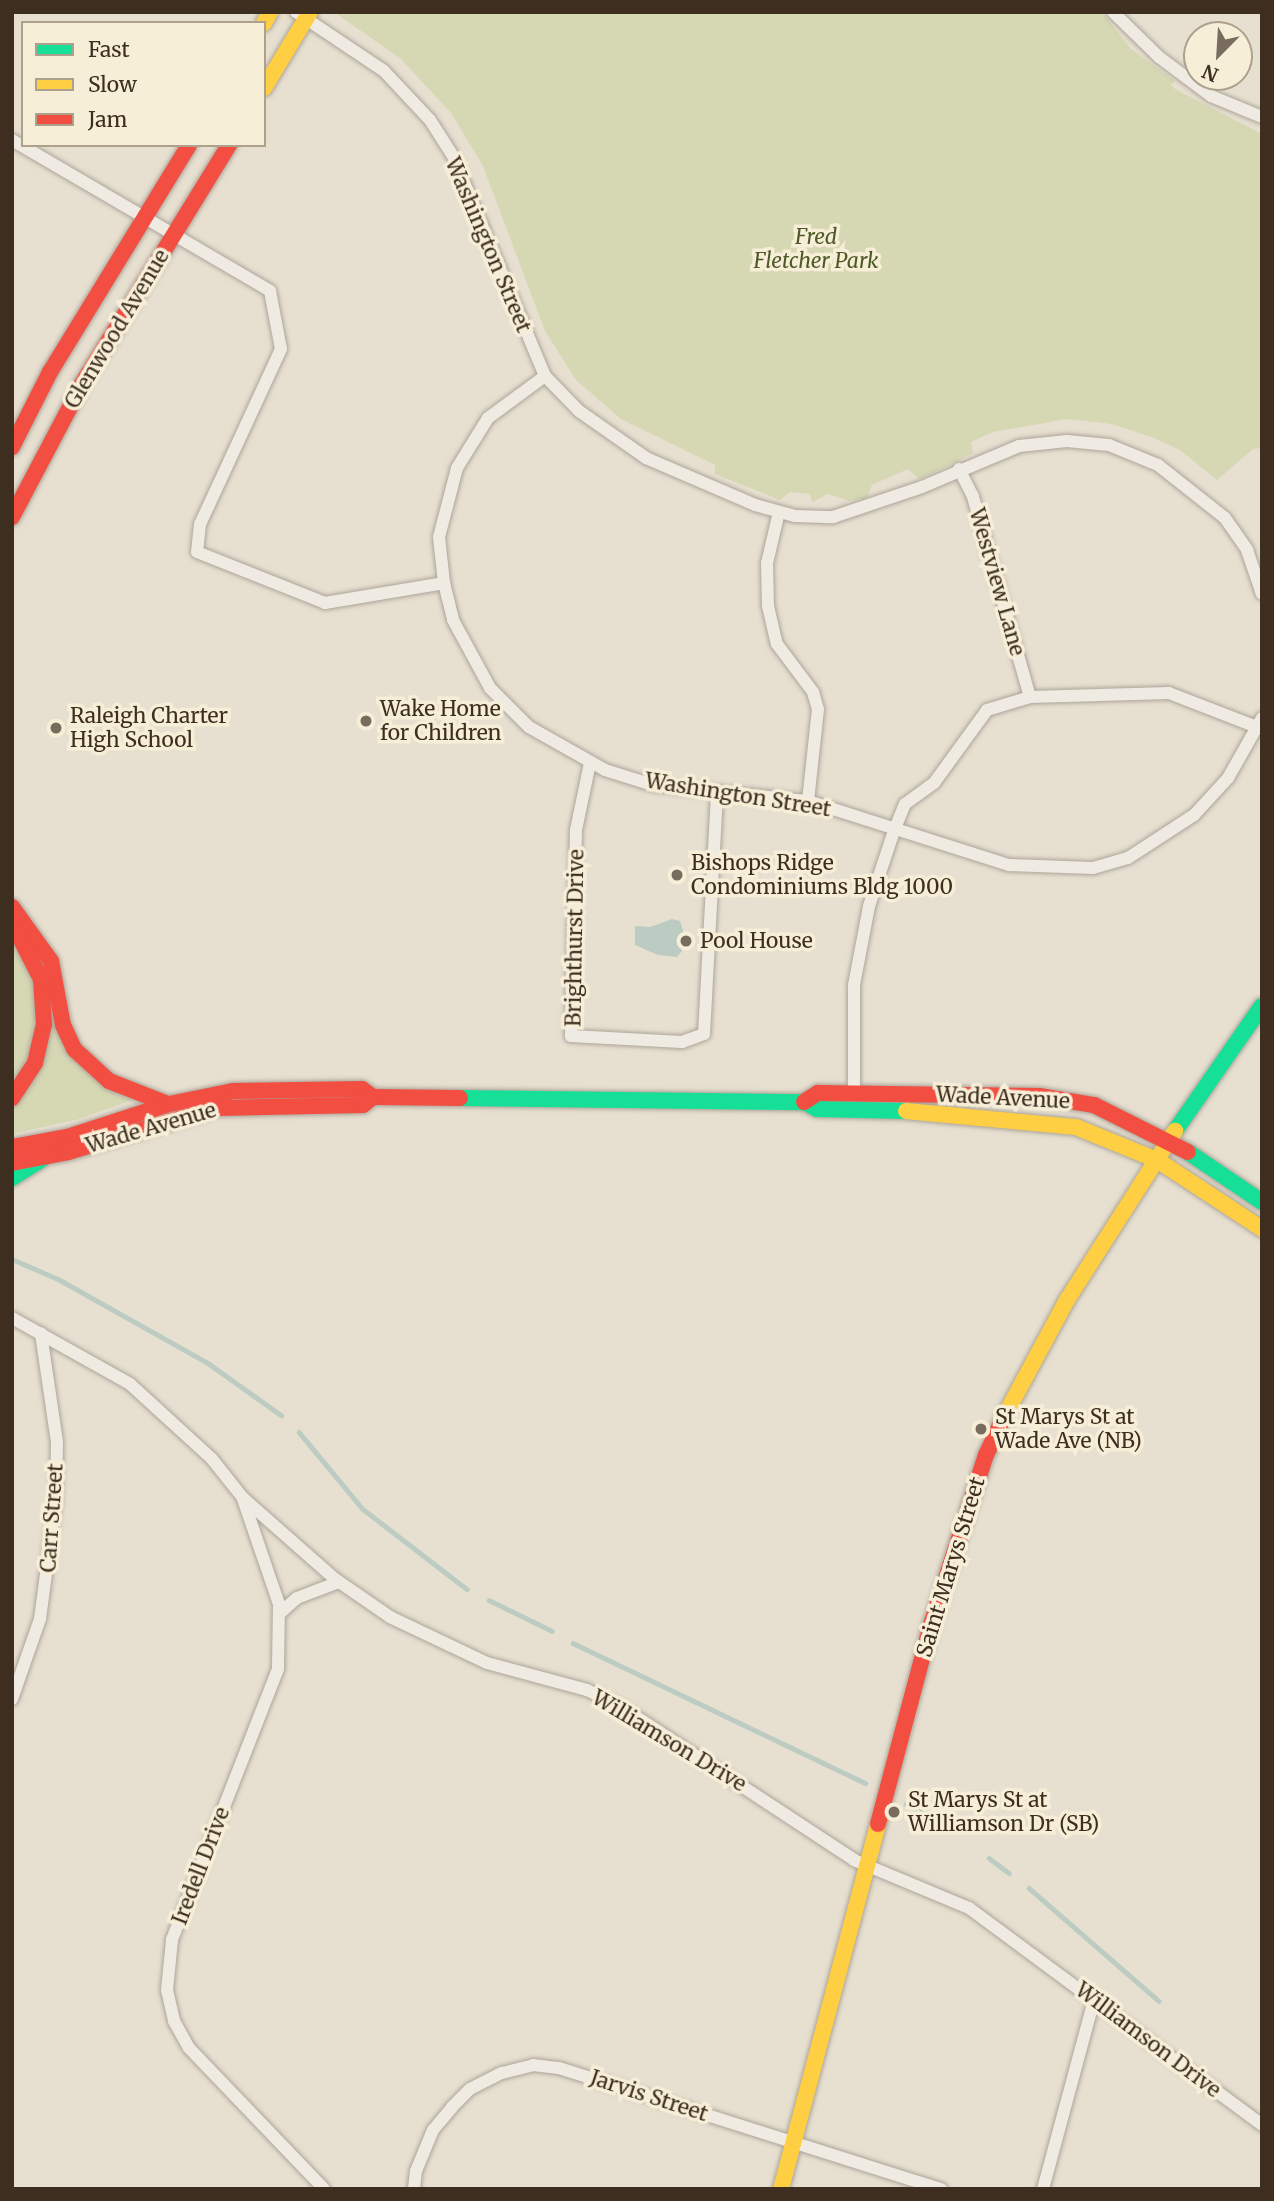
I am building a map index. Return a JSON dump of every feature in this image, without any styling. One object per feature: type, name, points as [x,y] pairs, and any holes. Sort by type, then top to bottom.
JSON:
[{"type":"main road","points":[[266,84],[304,14]]},
{"type":"main road","name":"Glenwood Avenue","points":[[12,447],[50,372],[188,147]]},
{"type":"main road","name":"Glenwood Avenue","points":[[13,512],[82,384],[228,147]]},
{"type":"main road","points":[[12,907],[51,961],[63,1025],[74,1049],[109,1081],[169,1104]]},
{"type":"main road","points":[[12,926],[36,963],[45,1009],[35,1063],[12,1098]]},
{"type":"main road","name":"Saint Marys Street","points":[[781,2189],[865,1864],[965,1512],[986,1455],[1031,1361],[1169,1139],[1262,1006]]},
{"type":"main road","name":"Wade Avenue","points":[[12,1147],[67,1137],[169,1104],[212,1094],[272,1088],[362,1089],[373,1097],[804,1102],[817,1109],[1049,1122],[1102,1135],[1157,1160],[1262,1229]]},
{"type":"main road","name":"Wade Avenue","points":[[804,1102],[818,1093],[1066,1099],[1117,1113],[1169,1139],[1262,1202]]},
{"type":"main road","name":"Wade Avenue","points":[[12,1163],[46,1157],[216,1108],[363,1105],[373,1097]]},
{"type":"main road","points":[[12,1178],[46,1157]]},
{"type":"street","points":[[1113,12],[1159,57],[1210,96],[1262,117]]},
{"type":"street","name":"Washington Street","points":[[304,14],[384,71],[430,120],[453,156],[545,376],[589,420],[646,458],[779,512],[834,517],[1019,446],[1067,440],[1109,445],[1158,465],[1225,517],[1247,550],[1262,594]]},
{"type":"street","points":[[24,147],[172,238],[244,272],[270,291],[281,349],[200,524],[197,552],[326,603],[444,583]]},
{"type":"street","name":"Washington Street","points":[[545,376],[488,418],[457,468],[439,537],[444,583],[453,620],[490,688],[529,727],[590,763],[653,785],[717,794],[808,801],[894,831],[1009,865],[1093,868],[1128,858],[1194,814],[1228,778],[1261,725]]},
{"type":"street","name":"Westview Lane","points":[[959,469],[973,497],[1030,697]]},
{"type":"street","points":[[779,512],[767,563],[768,606],[783,657],[813,692],[818,709],[808,801]]},
{"type":"street","points":[[854,1094],[854,985],[869,906],[894,831],[905,804],[934,783],[988,710],[1030,697],[1169,693],[1261,725]]},
{"type":"street","name":"Brighthurst Drive","points":[[590,763],[576,830],[571,1036],[682,1042],[704,1034],[717,794]]},
{"type":"street","name":"Williamson Drive","points":[[12,1318],[90,1359],[162,1410],[212,1459],[243,1498],[339,1582],[442,1645],[487,1663],[587,1690],[623,1708],[865,1864],[969,1908],[1262,2125]]},
{"type":"street","name":"Carr Street","points":[[12,1699],[40,1619],[56,1499],[57,1442],[41,1333]]},
{"type":"street","name":"Iredell Drive","points":[[243,1498],[279,1614],[278,1669],[172,1940],[167,1990],[174,2021],[189,2048],[324,2189]]},
{"type":"street","points":[[279,1614],[297,1598],[339,1582]]},
{"type":"street","points":[[1043,2189],[1094,2000]]},
{"type":"street","name":"Jarvis Street","points":[[414,2189],[416,2171],[433,2130],[452,2107],[481,2084],[533,2065],[559,2068],[941,2189]]},
{"type":"green space","name":"Fred Fletcher Park","points":[[334,12],[1102,12],[1131,49],[1175,81],[1171,85],[1175,89],[1262,134],[1262,448],[1253,449],[1217,480],[1180,450],[1154,438],[1112,424],[1067,419],[993,432],[971,442],[973,453],[948,466],[919,479],[908,469],[872,485],[867,498],[849,501],[828,494],[812,502],[810,494],[790,492],[780,500],[715,474],[715,465],[621,419],[576,380],[545,331],[483,166],[451,113],[401,59]]},
{"type":"green space","points":[[12,936],[29,963],[38,1001],[31,1052],[12,1087]]},
{"type":"green space","points":[[52,1015],[117,1094],[132,1100],[79,1119],[12,1134],[12,1109],[24,1096]]},
{"type":"shaded area","points":[[672,919],[680,921],[683,930],[682,951],[677,957],[658,955],[635,945],[635,926],[650,927]]},
{"type":"waterway","points":[[12,1259],[60,1280],[208,1363],[281,1415]]},
{"type":"waterway","points":[[299,1432],[363,1509],[467,1589]]},
{"type":"waterway","points":[[489,1600],[552,1631]]},
{"type":"waterway","points":[[573,1643],[865,1783]]},
{"type":"waterway","points":[[906,1804],[921,1812]]},
{"type":"waterway","points":[[989,1858],[1009,1873]]},
{"type":"waterway","points":[[1029,1888],[1159,2001]]},
{"type":"traffic: fast","points":[[1175,1131],[1262,1006]]},
{"type":"traffic: fast","points":[[460,1098],[804,1102],[817,1109],[906,1111]]},
{"type":"traffic: fast","points":[[1188,1152],[1262,1202]]},
{"type":"traffic: fast","points":[[12,1178],[41,1160]]},
{"type":"traffic: slow","points":[[265,21],[270,12]]},
{"type":"traffic: slow","points":[[266,85],[310,12]]},
{"type":"traffic: slow","points":[[906,1111],[1076,1127],[1157,1160],[1262,1229]]},
{"type":"traffic: slow","points":[[1005,1415],[1067,1300],[1175,1131]]},
{"type":"traffic: slow","points":[[781,2189],[878,1824]]},
{"type":"traffic: jam","points":[[12,447],[50,372],[188,147]]},
{"type":"traffic: jam","points":[[12,517],[82,384],[228,147]]},
{"type":"traffic: jam","points":[[12,907],[51,961],[63,1025],[74,1049],[109,1081],[168,1104]]},
{"type":"traffic: jam","points":[[12,1098],[35,1063],[44,1024],[41,979],[17,932]]},
{"type":"traffic: jam","points":[[12,1147],[67,1137],[169,1104],[233,1091],[362,1089],[373,1097],[460,1098]]},
{"type":"traffic: jam","points":[[804,1102],[818,1093],[1039,1096],[1094,1105],[1188,1152]]},
{"type":"traffic: jam","points":[[12,1163],[68,1152],[216,1108],[363,1105],[373,1097]]},
{"type":"traffic: jam","points":[[878,1824],[931,1625],[986,1455],[1005,1415]]},
{"type":"place","name":"Wake Home for Children","points":[[366,721]]},
{"type":"place","name":"Raleigh Charter High School","points":[[56,728]]},
{"type":"place","name":"Bishops Ridge Condominiums Bldg 1000","points":[[677,875]]},
{"type":"place","name":"Pool House","points":[[686,941]]},
{"type":"place","name":"St Marys St at Wade Ave (NB)","points":[[981,1429]]},
{"type":"place","name":"St Marys St at Williamson Dr (SB)","points":[[894,1812]]}]
